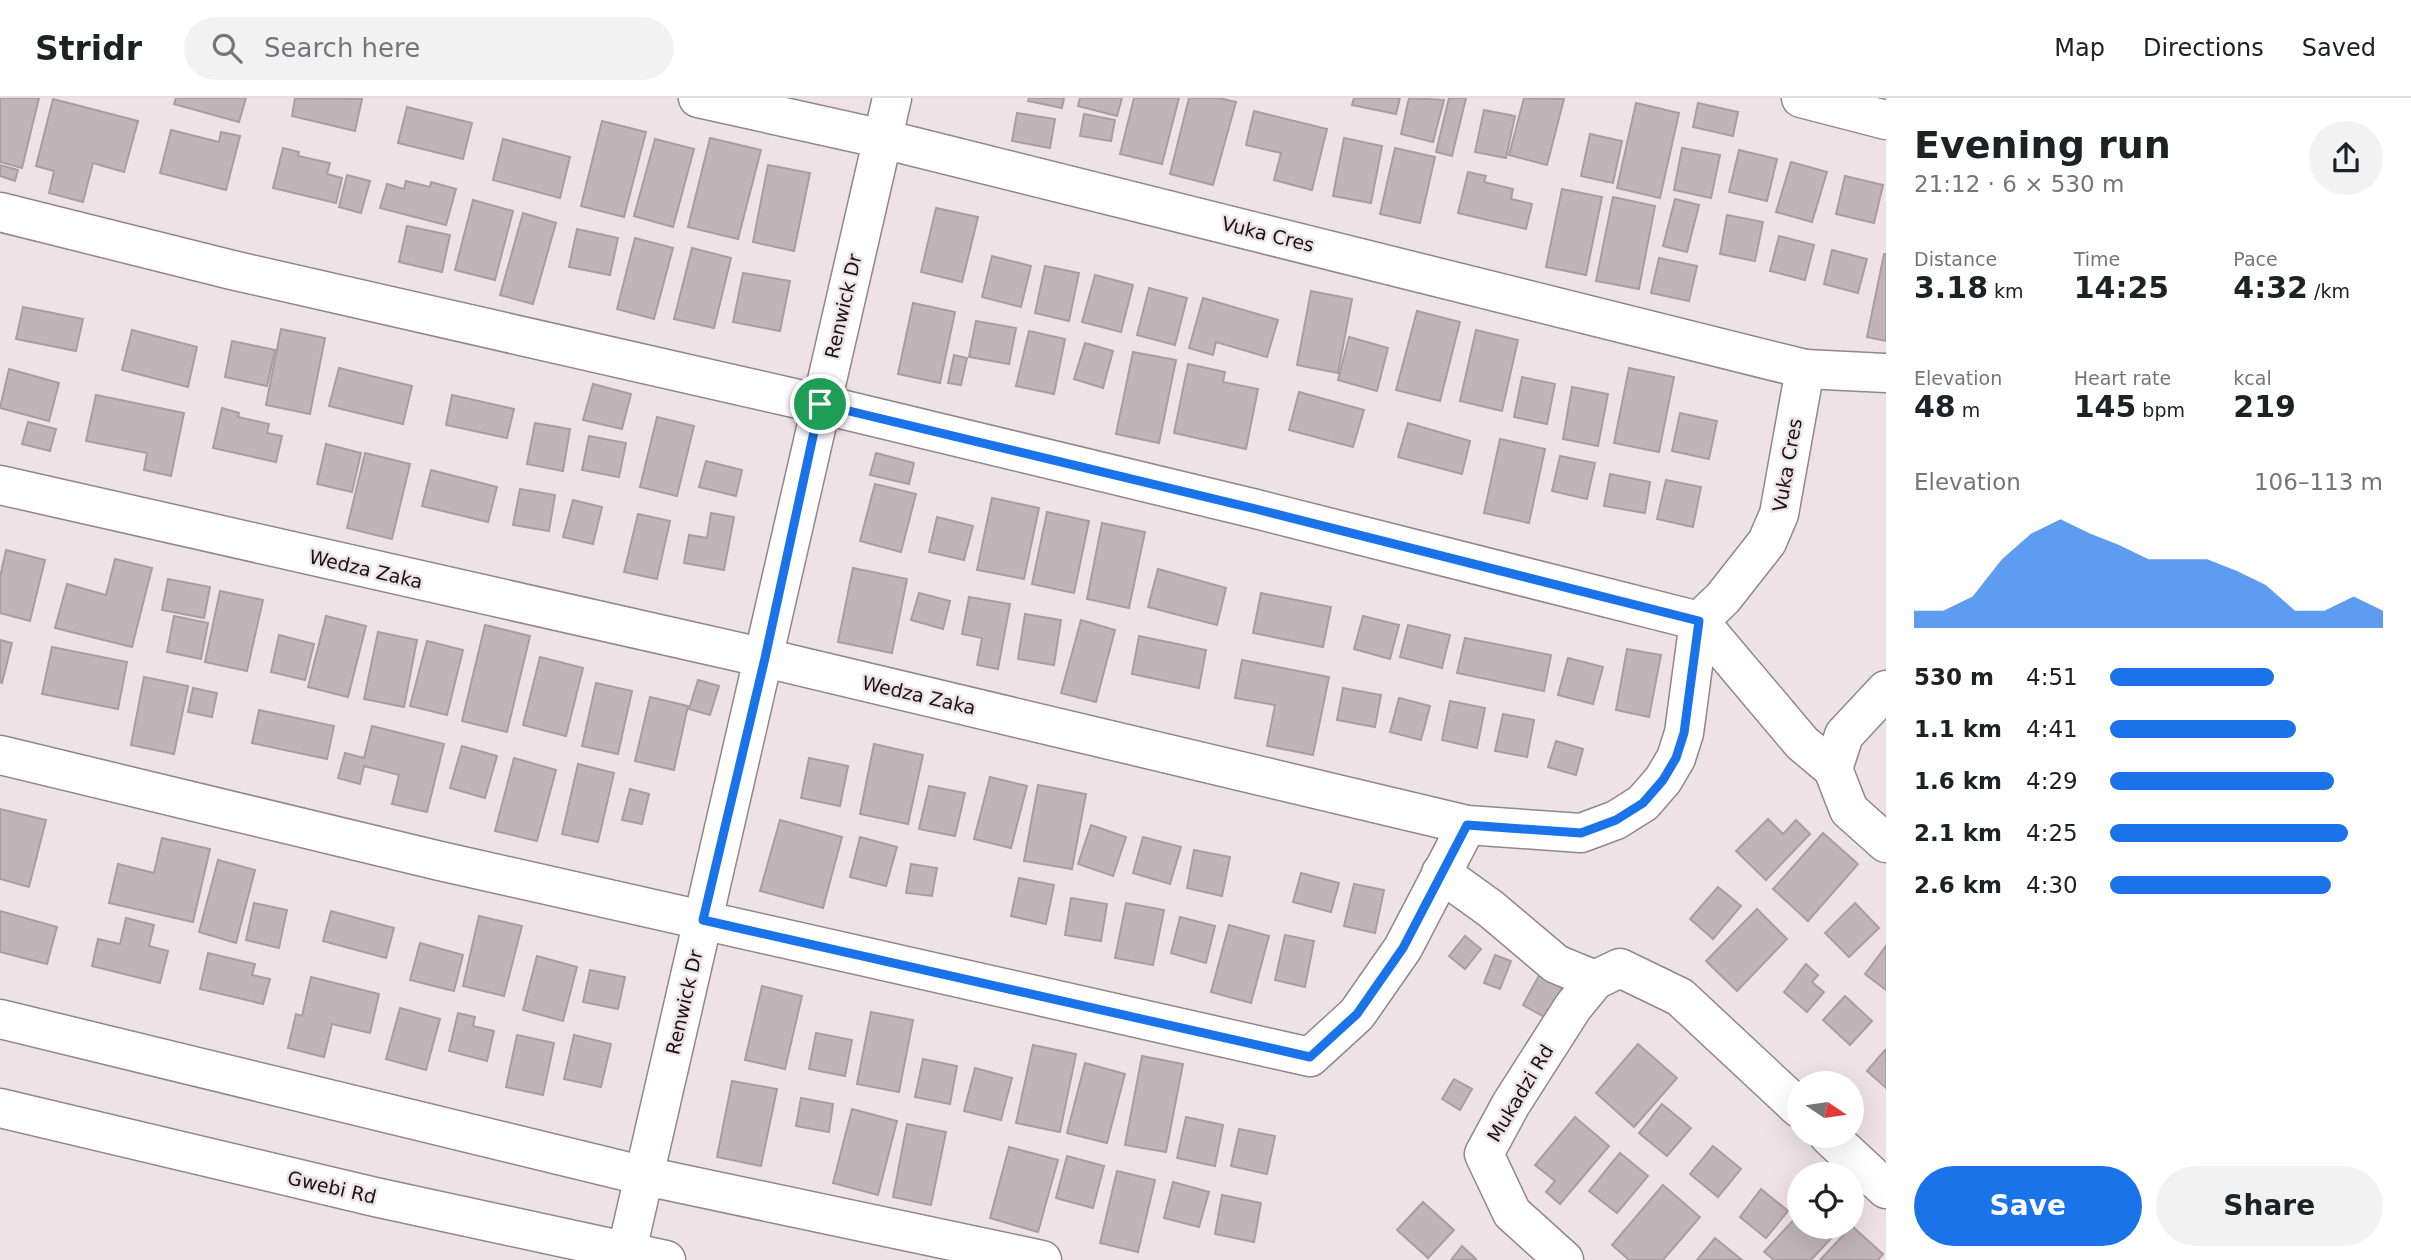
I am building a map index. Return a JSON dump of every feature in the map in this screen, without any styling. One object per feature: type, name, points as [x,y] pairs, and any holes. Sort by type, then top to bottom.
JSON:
[{"type":"street","name":"Vuka Cres","points":[[698,98],[883,139],[1805,369],[1779,514],[1767,542],[1723,598],[1699,621]]},
{"type":"street","name":"Renwick Dr","points":[[627,1250],[892,98]]},
{"type":"street","points":[[1801,98],[1886,120]]},
{"type":"street","points":[[0,212],[246,273],[820,404],[1256,509],[1699,621],[1802,743],[1833,769],[1849,810],[1886,843]]},
{"type":"street","points":[[1805,369],[1886,373]]},
{"type":"street","name":"Wedza Zaka","points":[[0,485],[765,658],[1467,825],[1581,833],[1616,820],[1643,803],[1663,780],[1676,758],[1684,733],[1699,621]]},
{"type":"street","points":[[1833,769],[1844,735],[1886,690]]},
{"type":"street","points":[[0,755],[440,861],[1310,1057],[1357,1014],[1403,948],[1467,825]]},
{"type":"street","points":[[1441,873],[1491,909],[1556,964],[1607,974],[1680,996],[1787,1097]]},
{"type":"street","name":"Mukadzi Rd","points":[[1564,1260],[1512,1213],[1484,1154],[1511,1104],[1573,1007],[1607,974]]},
{"type":"street","points":[[0,1019],[645,1176],[1042,1260]]},
{"type":"street","name":"Gwebi Rd","points":[[0,1108],[375,1197],[666,1260]]},
{"type":"street","points":[[1842,1148],[1886,1189]]},
{"type":"building","points":[[0,98],[39,98],[22,168],[0,162]]},
{"type":"building","points":[[176,98],[246,98],[239,122],[174,104]]},
{"type":"building","points":[[295,98],[362,99],[355,131],[292,116]]},
{"type":"building","points":[[1029,98],[1064,98],[1062,108],[1028,101]]},
{"type":"building","points":[[1080,98],[1122,98],[1117,116],[1078,106]]},
{"type":"building","points":[[1134,98],[1179,98],[1162,164],[1120,154]]},
{"type":"building","points":[[1189,98],[1219,98],[1236,102],[1213,185],[1170,174]]},
{"type":"building","points":[[1354,98],[1400,98],[1396,114],[1352,105]]},
{"type":"building","points":[[1409,98],[1444,100],[1433,142],[1401,134]]},
{"type":"building","points":[[1449,98],[1466,98],[1452,156],[1436,152]]},
{"type":"building","points":[[1524,98],[1564,99],[1547,165],[1509,155]]},
{"type":"building","points":[[53,99],[138,121],[124,172],[93,163],[83,202],[49,193],[54,171],[36,166]]},
{"type":"building","points":[[1636,103],[1679,113],[1660,198],[1617,188]]},
{"type":"building","points":[[1698,103],[1738,112],[1733,136],[1693,127]]},
{"type":"building","points":[[407,107],[472,123],[463,159],[398,143]]},
{"type":"building","points":[[1484,110],[1515,116],[1506,158],[1475,152]]},
{"type":"building","points":[[1254,111],[1327,129],[1312,190],[1274,180],[1281,153],[1246,145]]},
{"type":"building","points":[[1017,113],[1055,119],[1050,148],[1012,141]]},
{"type":"building","points":[[1084,114],[1115,120],[1111,141],[1080,136]]},
{"type":"building","points":[[602,121],[646,132],[624,217],[581,206]]},
{"type":"building","points":[[171,130],[219,142],[221,132],[240,136],[226,190],[160,173]]},
{"type":"building","points":[[1590,134],[1622,141],[1613,183],[1581,176]]},
{"type":"building","points":[[710,138],[761,150],[738,239],[688,227]]},
{"type":"building","points":[[1344,138],[1382,146],[1371,203],[1333,196]]},
{"type":"building","points":[[503,139],[570,157],[560,198],[493,180]]},
{"type":"building","points":[[655,139],[694,149],[673,227],[634,216]]},
{"type":"building","points":[[283,148],[299,152],[298,156],[330,163],[327,174],[342,178],[336,203],[273,188]]},
{"type":"building","points":[[1395,148],[1435,157],[1420,223],[1380,214]]},
{"type":"building","points":[[1682,148],[1720,155],[1711,198],[1674,190]]},
{"type":"building","points":[[1739,150],[1777,159],[1767,201],[1729,192]]},
{"type":"building","points":[[1791,162],[1827,172],[1812,222],[1776,212]]},
{"type":"building","points":[[0,165],[18,170],[15,181],[0,176]]},
{"type":"building","points":[[768,165],[810,173],[794,251],[753,242]]},
{"type":"building","points":[[1468,172],[1486,176],[1484,182],[1513,189],[1511,199],[1532,204],[1526,229],[1458,213]]},
{"type":"building","points":[[347,175],[370,181],[361,213],[339,207]]},
{"type":"building","points":[[1845,176],[1883,185],[1874,223],[1836,214]]},
{"type":"building","points":[[406,181],[430,187],[431,182],[456,189],[446,225],[380,208],[387,184],[404,189]]},
{"type":"building","points":[[1562,189],[1602,197],[1586,275],[1546,267]]},
{"type":"building","points":[[1613,197],[1655,206],[1639,289],[1596,281]]},
{"type":"building","points":[[1675,199],[1699,205],[1687,252],[1663,246]]},
{"type":"building","points":[[473,200],[513,211],[495,280],[455,270]]},
{"type":"building","points":[[936,208],[978,217],[962,282],[921,272]]},
{"type":"building","points":[[523,213],[556,223],[533,304],[500,295]]},
{"type":"building","points":[[1727,215],[1763,222],[1755,261],[1720,254]]},
{"type":"building","points":[[407,226],[450,235],[442,272],[399,262]]},
{"type":"building","points":[[577,229],[618,238],[610,275],[569,267]]},
{"type":"building","points":[[1779,236],[1814,245],[1805,280],[1770,271]]},
{"type":"building","points":[[635,238],[673,248],[654,319],[617,309]]},
{"type":"building","points":[[692,248],[731,258],[714,328],[674,319]]},
{"type":"building","points":[[1832,250],[1867,259],[1858,293],[1824,284]]},
{"type":"building","points":[[1886,254],[1886,341],[1867,337]]},
{"type":"building","points":[[992,256],[1031,266],[1021,307],[982,297]]},
{"type":"building","points":[[1659,258],[1697,266],[1689,301],[1651,293]]},
{"type":"building","points":[[1045,266],[1079,273],[1069,321],[1035,313]]},
{"type":"building","points":[[743,273],[790,281],[780,331],[733,322]]},
{"type":"building","points":[[1095,275],[1133,285],[1121,332],[1082,322]]},
{"type":"building","points":[[1149,288],[1187,298],[1175,345],[1137,335]]},
{"type":"building","points":[[1311,291],[1352,299],[1338,373],[1297,365]]},
{"type":"building","points":[[1203,298],[1278,320],[1267,357],[1216,342],[1213,355],[1189,348]]},
{"type":"building","points":[[913,303],[955,312],[940,383],[898,374]]},
{"type":"building","points":[[23,307],[83,319],[76,351],[16,339]]},
{"type":"building","points":[[1417,311],[1460,322],[1440,401],[1396,390]]},
{"type":"building","points":[[976,321],[1016,328],[1009,364],[969,357]]},
{"type":"building","points":[[281,329],[325,338],[310,414],[266,405]]},
{"type":"building","points":[[132,330],[197,347],[188,387],[122,370]]},
{"type":"building","points":[[1476,330],[1518,340],[1502,411],[1460,401]]},
{"type":"building","points":[[1029,331],[1065,339],[1054,394],[1016,386]]},
{"type":"building","points":[[1349,337],[1388,348],[1377,391],[1338,380]]},
{"type":"building","points":[[232,341],[275,350],[267,386],[225,377]]},
{"type":"building","points":[[1085,343],[1113,351],[1103,388],[1074,379]]},
{"type":"building","points":[[1133,352],[1176,360],[1159,443],[1116,434]]},
{"type":"building","points":[[954,355],[967,358],[961,385],[948,383]]},
{"type":"building","points":[[1188,364],[1225,372],[1223,382],[1258,389],[1246,449],[1174,433]]},
{"type":"building","points":[[339,368],[412,386],[403,424],[329,406]]},
{"type":"building","points":[[1629,368],[1674,377],[1659,452],[1614,443]]},
{"type":"building","points":[[9,369],[59,383],[49,421],[0,408]]},
{"type":"building","points":[[1522,377],[1555,384],[1547,424],[1514,417]]},
{"type":"building","points":[[593,384],[631,394],[622,429],[583,420]]},
{"type":"building","points":[[1572,387],[1608,394],[1598,446],[1563,439]]},
{"type":"building","points":[[1299,392],[1364,410],[1353,447],[1289,430]]},
{"type":"building","points":[[96,395],[184,413],[171,476],[144,470],[147,453],[86,441]]},
{"type":"building","points":[[452,395],[514,409],[507,438],[446,425]]},
{"type":"building","points":[[222,408],[239,413],[238,417],[269,424],[267,433],[282,436],[276,462],[213,448]]},
{"type":"building","points":[[1680,413],[1717,421],[1709,459],[1672,451]]},
{"type":"building","points":[[657,417],[694,426],[677,496],[640,487]]},
{"type":"building","points":[[28,422],[56,429],[50,451],[22,444]]},
{"type":"building","points":[[535,423],[570,429],[563,471],[527,464]]},
{"type":"building","points":[[1408,423],[1470,441],[1462,474],[1398,457]]},
{"type":"building","points":[[589,436],[626,443],[619,477],[582,470]]},
{"type":"building","points":[[1500,439],[1545,449],[1529,523],[1484,513]]},
{"type":"building","points":[[326,444],[361,453],[352,492],[317,484]]},
{"type":"building","points":[[365,453],[410,464],[392,539],[347,528]]},
{"type":"building","points":[[876,453],[914,463],[909,484],[870,475]]},
{"type":"building","points":[[1560,456],[1595,463],[1587,499],[1552,491]]},
{"type":"building","points":[[706,461],[742,470],[736,496],[699,487]]},
{"type":"building","points":[[431,470],[497,487],[488,522],[422,506]]},
{"type":"building","points":[[1610,474],[1650,482],[1645,513],[1604,506]]},
{"type":"building","points":[[1666,480],[1701,487],[1693,527],[1657,519]]},
{"type":"building","points":[[875,484],[916,494],[901,552],[860,541]]},
{"type":"building","points":[[520,489],[555,495],[549,531],[513,525]]},
{"type":"building","points":[[992,498],[1039,508],[1024,579],[977,570]]},
{"type":"building","points":[[573,500],[602,507],[593,544],[563,537]]},
{"type":"building","points":[[1047,512],[1089,521],[1074,593],[1032,584]]},
{"type":"building","points":[[711,513],[734,517],[724,570],[684,563],[689,535],[707,538]]},
{"type":"building","points":[[638,514],[670,521],[657,579],[624,572]]},
{"type":"building","points":[[937,517],[973,526],[964,560],[929,552]]},
{"type":"building","points":[[1102,523],[1145,532],[1129,608],[1087,599]]},
{"type":"building","points":[[6,550],[45,560],[30,621],[0,613],[0,577]]},
{"type":"building","points":[[115,559],[152,568],[132,647],[55,628],[67,584],[106,595]]},
{"type":"building","points":[[853,568],[907,579],[892,653],[838,642]]},
{"type":"building","points":[[1158,569],[1226,588],[1217,625],[1148,607]]},
{"type":"building","points":[[168,579],[210,587],[204,618],[162,610]]},
{"type":"building","points":[[220,591],[263,600],[247,671],[205,662]]},
{"type":"building","points":[[919,593],[950,601],[943,629],[911,620]]},
{"type":"building","points":[[1261,593],[1331,607],[1323,647],[1253,633]]},
{"type":"building","points":[[969,597],[1010,604],[998,669],[977,665],[982,638],[962,634]]},
{"type":"building","points":[[1025,614],[1061,620],[1054,665],[1018,659]]},
{"type":"building","points":[[174,616],[208,623],[201,659],[167,652]]},
{"type":"building","points":[[326,616],[366,626],[348,697],[308,687]]},
{"type":"building","points":[[1363,616],[1399,625],[1390,659],[1354,649]]},
{"type":"building","points":[[1081,620],[1115,630],[1096,702],[1061,693]]},
{"type":"building","points":[[485,625],[530,636],[507,732],[462,721]]},
{"type":"building","points":[[1408,625],[1450,635],[1442,668],[1400,657]]},
{"type":"building","points":[[378,632],[417,640],[404,707],[364,699]]},
{"type":"building","points":[[279,635],[314,644],[305,680],[271,672]]},
{"type":"building","points":[[1139,636],[1206,650],[1199,688],[1132,674]]},
{"type":"building","points":[[1465,638],[1551,655],[1544,691],[1457,673]]},
{"type":"building","points":[[0,640],[12,643],[2,683],[0,682]]},
{"type":"building","points":[[427,641],[463,650],[447,715],[410,706]]},
{"type":"building","points":[[52,647],[127,662],[118,709],[42,694]]},
{"type":"building","points":[[1627,649],[1661,655],[1649,717],[1616,710]]},
{"type":"building","points":[[540,657],[583,668],[566,736],[523,725]]},
{"type":"building","points":[[1568,658],[1603,667],[1593,704],[1558,695]]},
{"type":"building","points":[[1242,660],[1329,677],[1313,755],[1267,746],[1275,705],[1235,698]]},
{"type":"building","points":[[144,677],[188,686],[174,754],[131,745]]},
{"type":"building","points":[[698,680],[719,686],[710,715],[689,709]]},
{"type":"building","points":[[596,683],[632,691],[618,754],[582,746]]},
{"type":"building","points":[[193,688],[217,693],[212,717],[188,712]]},
{"type":"building","points":[[1343,688],[1381,695],[1375,727],[1337,720]]},
{"type":"building","points":[[650,697],[688,706],[674,770],[635,761]]},
{"type":"building","points":[[1399,698],[1430,706],[1421,740],[1390,732]]},
{"type":"building","points":[[1450,701],[1485,708],[1477,748],[1442,740]]},
{"type":"building","points":[[259,710],[334,726],[327,759],[252,743]]},
{"type":"building","points":[[1503,714],[1534,720],[1527,757],[1495,751]]},
{"type":"building","points":[[372,726],[444,744],[427,812],[392,804],[399,775],[364,766],[360,784],[338,778],[345,753],[364,758]]},
{"type":"building","points":[[1556,741],[1583,749],[1576,775],[1548,767]]},
{"type":"building","points":[[874,744],[923,755],[908,824],[860,814]]},
{"type":"building","points":[[462,746],[497,756],[485,798],[450,788]]},
{"type":"building","points":[[514,758],[556,770],[537,841],[495,831]]},
{"type":"building","points":[[809,758],[848,766],[840,806],[801,798]]},
{"type":"building","points":[[578,764],[614,773],[598,842],[562,834]]},
{"type":"building","points":[[990,777],[1027,786],[1011,848],[974,839]]},
{"type":"building","points":[[1038,785],[1086,794],[1072,869],[1024,861]]},
{"type":"building","points":[[929,786],[965,793],[955,836],[919,829]]},
{"type":"building","points":[[630,789],[649,794],[642,824],[622,820]]},
{"type":"building","points":[[0,809],[46,820],[29,887],[0,879]]},
{"type":"building","points":[[1768,819],[1783,834],[1796,820],[1810,834],[1766,880],[1736,851]]},
{"type":"building","points":[[780,820],[842,837],[823,908],[760,891]]},
{"type":"building","points":[[1091,825],[1126,837],[1113,876],[1078,864]]},
{"type":"building","points":[[1823,833],[1858,864],[1808,921],[1773,889]]},
{"type":"building","points":[[860,837],[897,847],[886,886],[850,877]]},
{"type":"building","points":[[1143,837],[1181,847],[1170,884],[1133,873]]},
{"type":"building","points":[[162,838],[210,849],[193,922],[109,903],[118,864],[154,873]]},
{"type":"building","points":[[1194,850],[1230,857],[1222,896],[1187,888]]},
{"type":"building","points":[[218,860],[255,870],[236,943],[199,932]]},
{"type":"building","points":[[911,864],[937,868],[932,896],[906,893]]},
{"type":"building","points":[[1301,873],[1339,883],[1331,912],[1293,902]]},
{"type":"building","points":[[1019,878],[1054,885],[1046,924],[1011,916]]},
{"type":"building","points":[[1354,884],[1384,890],[1375,933],[1344,926]]},
{"type":"building","points":[[1718,887],[1741,906],[1713,939],[1690,919]]},
{"type":"building","points":[[1071,898],[1107,904],[1101,941],[1065,935]]},
{"type":"building","points":[[254,903],[287,910],[279,948],[246,940]]},
{"type":"building","points":[[1126,903],[1164,910],[1153,965],[1115,958]]},
{"type":"building","points":[[1855,903],[1879,928],[1849,957],[1825,933]]},
{"type":"building","points":[[1757,909],[1787,939],[1737,991],[1706,961]]},
{"type":"building","points":[[0,911],[57,927],[47,964],[0,952]]},
{"type":"building","points":[[331,911],[394,928],[386,958],[323,941]]},
{"type":"building","points":[[479,916],[522,926],[504,996],[463,986]]},
{"type":"building","points":[[1180,917],[1215,926],[1206,963],[1171,953]]},
{"type":"building","points":[[126,918],[154,925],[149,946],[168,951],[160,983],[92,966],[98,939],[120,944]]},
{"type":"building","points":[[1229,925],[1269,936],[1251,1003],[1211,992]]},
{"type":"building","points":[[1285,935],[1314,941],[1305,987],[1275,980]]},
{"type":"building","points":[[1465,936],[1481,949],[1465,969],[1449,956]]},
{"type":"building","points":[[420,943],[463,955],[454,991],[410,980]]},
{"type":"building","points":[[1886,946],[1886,990],[1865,974]]},
{"type":"building","points":[[208,953],[255,964],[252,975],[270,979],[263,1004],[200,989]]},
{"type":"building","points":[[1495,955],[1511,961],[1500,989],[1484,983]]},
{"type":"building","points":[[537,956],[577,967],[563,1021],[523,1010]]},
{"type":"building","points":[[1806,964],[1818,975],[1812,982],[1824,992],[1807,1012],[1784,992]]},
{"type":"building","points":[[1543,968],[1566,980],[1546,1018],[1523,1005]]},
{"type":"building","points":[[590,970],[625,977],[618,1009],[583,1002]]},
{"type":"building","points":[[311,977],[379,994],[370,1033],[332,1024],[324,1057],[288,1048],[296,1014],[302,1016]]},
{"type":"building","points":[[762,986],[802,996],[785,1069],[745,1060]]},
{"type":"building","points":[[1845,996],[1872,1021],[1850,1045],[1823,1020]]},
{"type":"building","points":[[400,1008],[440,1019],[426,1070],[386,1059]]},
{"type":"building","points":[[871,1012],[913,1020],[899,1092],[857,1084]]},
{"type":"building","points":[[458,1013],[475,1017],[473,1026],[494,1031],[487,1061],[449,1051]]},
{"type":"building","points":[[816,1033],[852,1040],[845,1076],[809,1069]]},
{"type":"building","points":[[517,1035],[554,1043],[543,1095],[506,1087]]},
{"type":"building","points":[[574,1035],[611,1044],[601,1087],[564,1079]]},
{"type":"building","points":[[1638,1044],[1677,1078],[1634,1127],[1596,1093]]},
{"type":"building","points":[[1033,1045],[1076,1054],[1060,1132],[1016,1123]]},
{"type":"building","points":[[1885,1050],[1886,1052],[1886,1088],[1867,1071]]},
{"type":"building","points":[[1142,1056],[1183,1064],[1166,1152],[1125,1145]]},
{"type":"building","points":[[923,1059],[957,1066],[950,1104],[915,1097]]},
{"type":"building","points":[[1085,1063],[1125,1074],[1107,1143],[1067,1133]]},
{"type":"building","points":[[975,1068],[1012,1078],[1001,1120],[964,1111]]},
{"type":"building","points":[[1454,1079],[1472,1089],[1460,1110],[1442,1099]]},
{"type":"building","points":[[732,1081],[777,1089],[761,1166],[717,1157]]},
{"type":"building","points":[[801,1098],[833,1104],[829,1132],[796,1126]]},
{"type":"building","points":[[1662,1104],[1691,1128],[1667,1156],[1639,1133]]},
{"type":"building","points":[[852,1109],[897,1121],[878,1195],[833,1183]]},
{"type":"building","points":[[1186,1117],[1223,1125],[1215,1166],[1177,1158]]},
{"type":"building","points":[[1575,1117],[1609,1146],[1560,1204],[1546,1192],[1555,1181],[1535,1165]]},
{"type":"building","points":[[907,1124],[946,1132],[931,1205],[893,1197]]},
{"type":"building","points":[[1239,1129],[1275,1136],[1267,1174],[1231,1166]]},
{"type":"building","points":[[1713,1146],[1741,1169],[1718,1197],[1690,1174]]},
{"type":"building","points":[[1009,1147],[1058,1160],[1038,1232],[990,1218]]},
{"type":"building","points":[[1620,1153],[1648,1176],[1617,1213],[1589,1191]]},
{"type":"building","points":[[1067,1156],[1104,1166],[1093,1208],[1056,1198]]},
{"type":"building","points":[[1117,1171],[1155,1180],[1138,1252],[1100,1243]]},
{"type":"building","points":[[1173,1182],[1209,1192],[1199,1227],[1164,1218]]},
{"type":"building","points":[[1663,1185],[1700,1217],[1663,1260],[1629,1260],[1612,1245]]},
{"type":"building","points":[[1761,1189],[1787,1210],[1766,1238],[1740,1217]]},
{"type":"building","points":[[1222,1195],[1261,1203],[1254,1242],[1215,1234]]},
{"type":"building","points":[[1423,1202],[1454,1230],[1428,1258],[1397,1230]]},
{"type":"building","points":[[1787,1227],[1787,1239],[1831,1239],[1811,1260],[1774,1260],[1764,1252]]},
{"type":"building","points":[[1864,1237],[1883,1254],[1878,1260],[1820,1260],[1840,1239],[1864,1239]]},
{"type":"building","points":[[1715,1238],[1742,1260],[1697,1260]]},
{"type":"building","points":[[1462,1246],[1476,1259],[1475,1260],[1451,1260]]},
{"type":"route","points":[[820,404],[1256,509],[1699,621],[1684,733],[1676,758],[1663,780],[1643,803],[1616,820],[1581,833],[1467,825],[1403,948],[1357,1014],[1310,1057],[703,920],[765,658],[820,404]]}]
